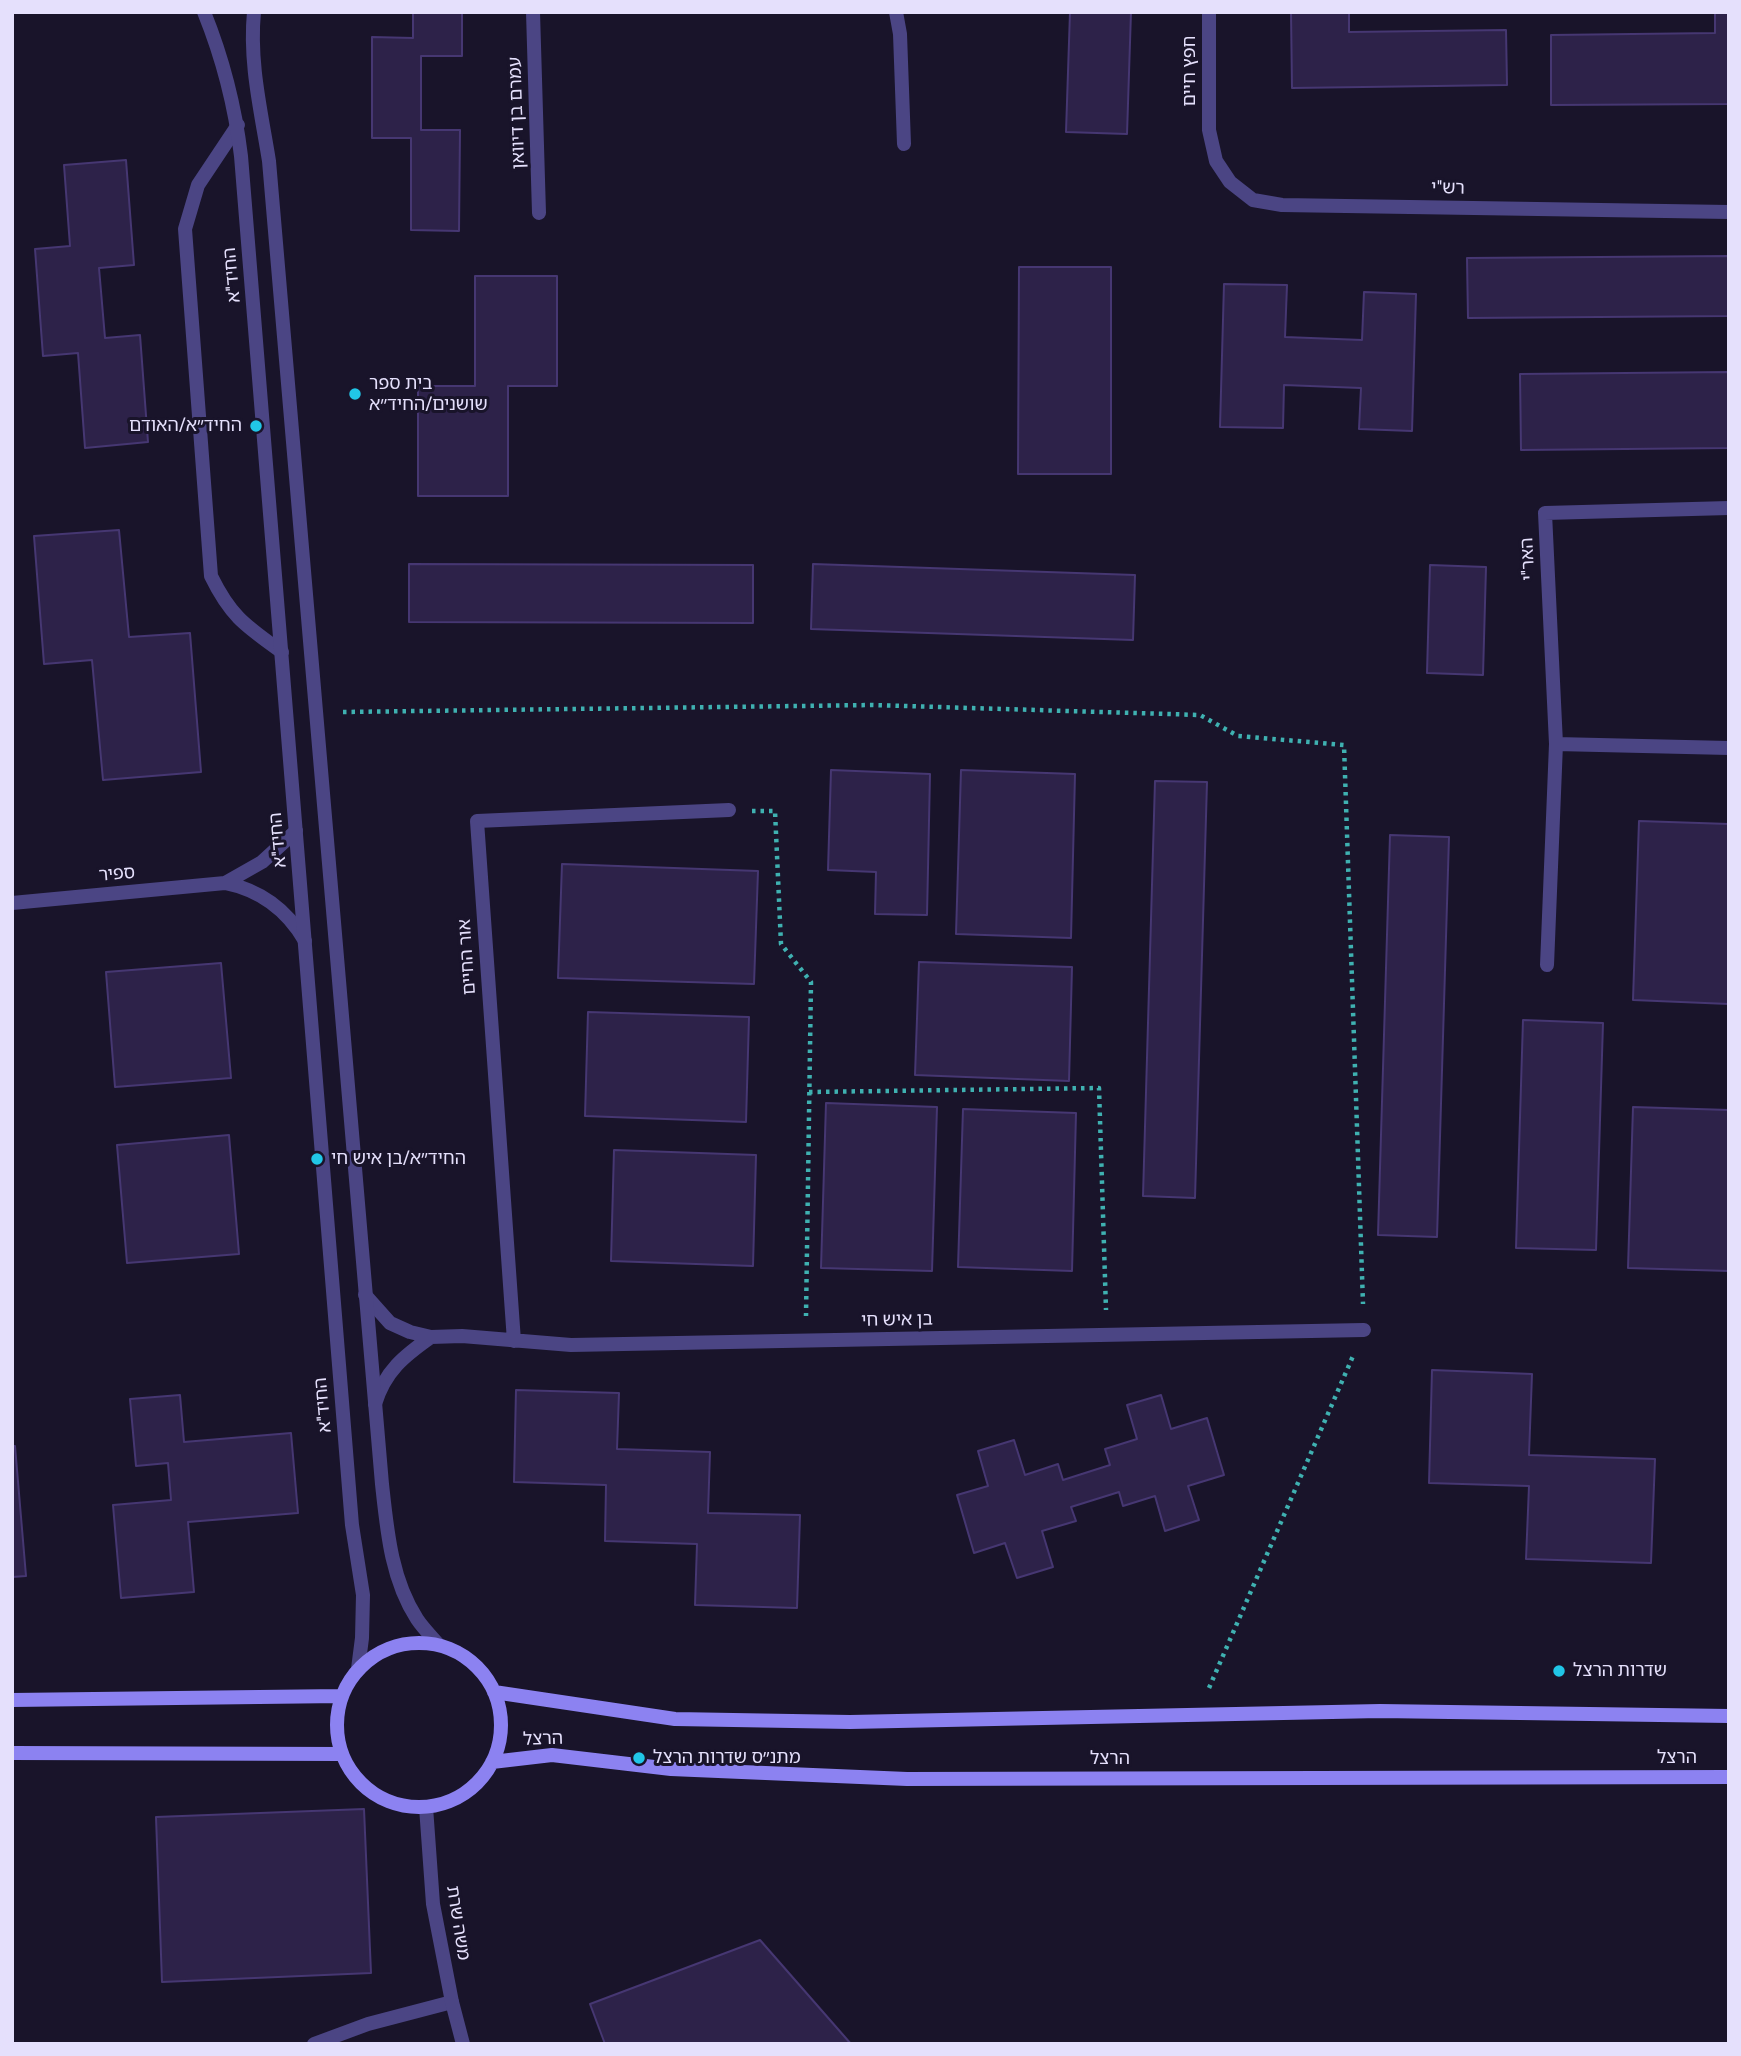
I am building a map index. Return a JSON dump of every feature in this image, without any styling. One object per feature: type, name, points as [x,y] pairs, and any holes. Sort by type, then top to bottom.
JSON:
[{"type":"main road","points":[[412,1642],[438,1644],[462,1654],[481,1670],[494,1692],[500,1714],[501,1736],[492,1762],[476,1785],[453,1800],[426,1807],[400,1805],[375,1794],[356,1777],[342,1754],[337,1725],[341,1696],[358,1669],[382,1650],[412,1642]]},
{"type":"main road","name":"הרצל","points":[[494,1692],[675,1719],[850,1722],[1380,1711],[1729,1716]]},
{"type":"main road","points":[[12,1700],[341,1696]]},
{"type":"main road","points":[[12,1753],[342,1754]]},
{"type":"main road","name":"הרצל","points":[[492,1762],[552,1755],[671,1769],[908,1779],[1729,1777]]},
{"type":"street","name":"החיד\"א","points":[[204,12],[229,85],[237,125],[351,1511],[363,1595],[358,1669]]},
{"type":"street","points":[[254,12],[253,64],[270,160],[386,1522],[393,1560],[403,1592],[418,1620],[438,1644]]},
{"type":"street","name":"עמרם בן דיוואן","points":[[533,12],[539,213]]},
{"type":"street","points":[[896,12],[901,58],[904,145]]},
{"type":"street","name":"חפץ חיים","points":[[1209,12],[1209,130]]},
{"type":"street","points":[[237,125],[198,185],[185,229],[211,576],[224,603],[241,622],[282,652]]},
{"type":"street","name":"רש\"י","points":[[1209,130],[1216,161],[1230,183],[1253,200],[1282,205],[1729,212]]},
{"type":"street","name":"האר\"י","points":[[1547,965],[1556,744],[1545,513],[1729,508]]},
{"type":"street","points":[[1556,744],[1729,748]]},
{"type":"street","name":"אור החיים","points":[[514,1342],[477,821],[729,810]]},
{"type":"street","name":"ספיר","points":[[225,883],[262,862],[296,831]]},
{"type":"street","name":"ספיר","points":[[12,903],[225,883],[242,886],[274,904],[299,930],[305,941]]},
{"type":"street","name":"בן איש חי","points":[[365,1295],[390,1323],[410,1332],[431,1337],[462,1336],[571,1345],[1364,1330]]},
{"type":"street","points":[[375,1405],[384,1378],[398,1362],[431,1337]]},
{"type":"street","name":"משה שרת","points":[[426,1807],[433,1904],[463,2044]]},
{"type":"street","points":[[314,2044],[368,2024],[452,2002]]},
{"type":"path","points":[[316,713],[872,705],[1200,715],[1238,736],[1344,745],[1364,1330],[1197,1714]]},
{"type":"path","points":[[729,810],[775,811],[781,944],[811,982],[806,1341]]},
{"type":"path","points":[[809,1092],[1099,1088],[1106,1336]]},
{"type":"building","points":[[413,12],[462,12],[462,56],[421,56],[421,130],[460,130],[459,231],[411,230],[411,138],[372,138],[372,37],[413,38]]},
{"type":"building","points":[[1070,12],[1131,12],[1127,134],[1066,132]]},
{"type":"building","points":[[1291,12],[1349,12],[1349,32],[1506,30],[1507,85],[1292,88]]},
{"type":"building","points":[[1715,12],[1729,12],[1729,104],[1551,105],[1551,35],[1715,33]]},
{"type":"building","points":[[126,160],[134,265],[99,268],[105,338],[140,335],[148,442],[85,448],[78,353],[43,356],[35,249],[70,246],[64,165]]},
{"type":"building","points":[[1729,256],[1729,316],[1468,318],[1467,258]]},
{"type":"building","points":[[1019,267],[1111,267],[1111,474],[1018,474]]},
{"type":"building","points":[[475,276],[557,276],[557,386],[508,386],[508,496],[418,496],[418,386],[475,386]]},
{"type":"building","points":[[1224,284],[1287,285],[1285,337],[1362,340],[1364,292],[1416,294],[1412,431],[1359,429],[1361,388],[1284,385],[1283,428],[1220,427]]},
{"type":"building","points":[[1729,372],[1729,448],[1521,450],[1520,374]]},
{"type":"building","points":[[119,530],[129,637],[190,633],[201,772],[103,780],[92,660],[44,664],[34,536]]},
{"type":"building","points":[[409,564],[753,565],[753,623],[409,622]]},
{"type":"building","points":[[813,564],[1135,575],[1133,640],[811,629]]},
{"type":"building","points":[[1430,565],[1486,567],[1483,675],[1427,673]]},
{"type":"building","points":[[831,770],[930,774],[927,915],[875,914],[876,872],[828,870]]},
{"type":"building","points":[[961,770],[1075,774],[1071,938],[956,934]]},
{"type":"building","points":[[1155,781],[1207,782],[1195,1198],[1143,1196]]},
{"type":"building","points":[[1639,821],[1729,824],[1729,1004],[1633,1000]]},
{"type":"building","points":[[1390,835],[1449,837],[1437,1237],[1378,1235]]},
{"type":"building","points":[[562,864],[758,871],[754,984],[558,978]]},
{"type":"building","points":[[919,962],[1072,967],[1069,1081],[915,1075]]},
{"type":"building","points":[[221,963],[231,1078],[115,1087],[106,972]]},
{"type":"building","points":[[588,1012],[749,1017],[746,1122],[585,1116]]},
{"type":"building","points":[[1523,1020],[1603,1023],[1596,1250],[1516,1248]]},
{"type":"building","points":[[826,1103],[937,1107],[932,1271],[821,1268]]},
{"type":"building","points":[[1633,1107],[1729,1110],[1729,1271],[1628,1268]]},
{"type":"building","points":[[963,1109],[1076,1113],[1072,1271],[958,1267]]},
{"type":"building","points":[[229,1135],[239,1254],[127,1263],[117,1145]]},
{"type":"building","points":[[614,1150],[756,1155],[753,1266],[611,1261]]},
{"type":"building","points":[[1432,1370],[1532,1374],[1529,1455],[1655,1459],[1651,1563],[1526,1559],[1529,1486],[1429,1483]]},
{"type":"building","points":[[516,1390],[619,1393],[617,1449],[710,1452],[708,1513],[800,1515],[797,1608],[695,1605],[697,1544],[605,1541],[606,1485],[514,1482]]},
{"type":"building","points":[[180,1395],[184,1442],[291,1433],[298,1513],[188,1522],[194,1592],[121,1598],[113,1505],[171,1500],[168,1463],[136,1466],[130,1399]]},
{"type":"building","points":[[1161,1395],[1171,1429],[1207,1418],[1224,1475],[1188,1486],[1199,1520],[1165,1531],[1155,1496],[1123,1506],[1119,1492],[1071,1507],[1076,1521],[1042,1531],[1053,1567],[1017,1578],[1005,1543],[974,1553],[957,1495],[988,1486],[978,1451],[1014,1440],[1025,1475],[1058,1464],[1063,1480],[1110,1465],[1105,1449],[1137,1439],[1127,1405]]},
{"type":"building","points":[[12,1446],[15,1446],[26,1576],[12,1577]]},
{"type":"building","points":[[364,1809],[371,1973],[162,1982],[156,1817]]},
{"type":"building","points":[[760,1940],[851,2044],[605,2044],[590,2004]]},
{"type":"place","name":"בית ספר שושנים/החיד״א","points":[[355,394]]},
{"type":"place","name":"החיד״א/האודם","points":[[256,426]]},
{"type":"place","name":"החיד״א/בן איש חי","points":[[317,1159]]},
{"type":"place","name":"שדרות הרצל","points":[[1559,1671]]},
{"type":"place","name":"מתנ״ס שדרות הרצל","points":[[639,1758]]}]
